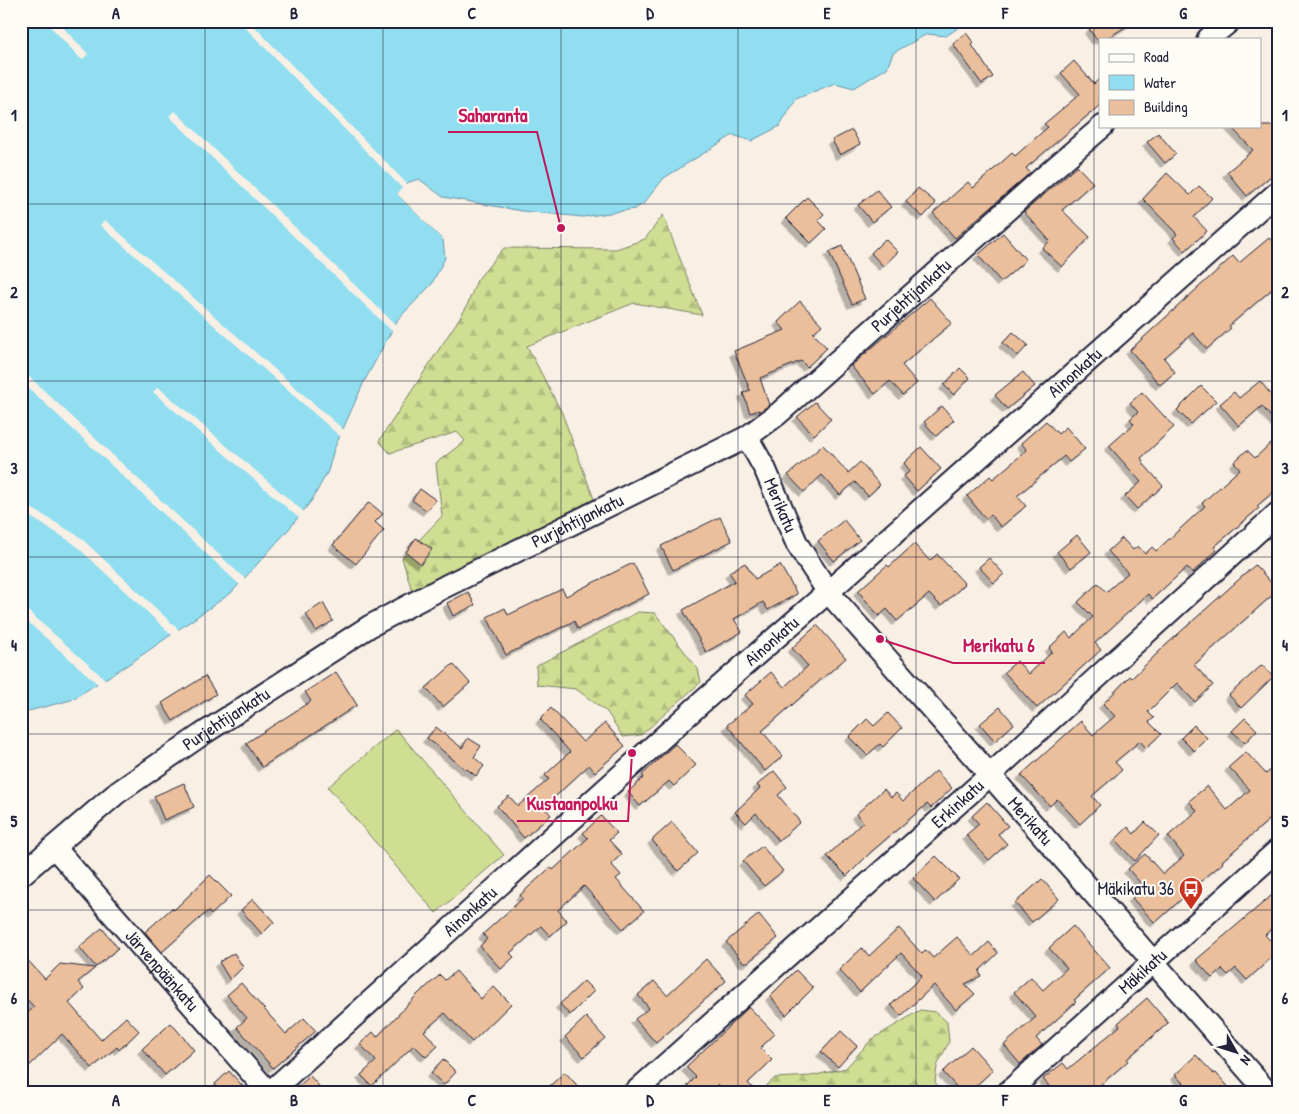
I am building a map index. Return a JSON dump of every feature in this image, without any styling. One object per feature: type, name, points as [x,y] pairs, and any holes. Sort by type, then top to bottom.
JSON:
[{"type":"street","points":[[1209,38],[1230,21]]},
{"type":"street","name":"Purjehtijankatu","points":[[21,875],[117,793],[201,735],[370,626],[446,586],[748,437],[778,414],[1101,128]]},
{"type":"street","name":"Ainonkatu","points":[[269,1093],[687,716],[1278,192]]},
{"type":"street","name":"Merikatu","points":[[748,437],[765,469],[798,544],[828,592],[990,774],[1268,1093]]},
{"type":"street","name":"Erkinkatu","points":[[634,1093],[1278,513]]},
{"type":"street","name":"Järvenpäänkatu","points":[[54,847],[269,1093]]},
{"type":"street","name":"Mäkikatu","points":[[1007,1093],[1278,850]]},
{"type":"green space","points":[[663,215],[702,315],[634,303],[527,346],[562,413],[594,499],[412,591],[402,558],[442,516],[436,463],[465,441],[457,432],[390,453],[379,441],[466,308],[477,280],[504,248],[616,249],[645,239]]},
{"type":"green space","points":[[638,612],[655,613],[698,669],[701,682],[641,735],[623,737],[607,712],[576,689],[537,685],[536,666]]},
{"type":"green space","points":[[396,729],[504,855],[436,913],[328,787]]},
{"type":"green space","points":[[920,1010],[936,1012],[947,1022],[949,1042],[937,1066],[935,1082],[943,1093],[758,1093],[775,1078],[811,1076],[846,1068],[871,1040]]},
{"type":"water","points":[[21,21],[958,21],[961,26],[946,36],[927,34],[893,53],[887,68],[854,88],[835,83],[796,99],[780,126],[751,141],[733,135],[664,178],[644,203],[635,209],[583,217],[522,211],[443,197],[419,179],[409,182],[397,194],[443,240],[445,258],[431,285],[398,319],[364,382],[334,449],[328,471],[312,500],[288,530],[231,593],[132,662],[71,700],[21,713]]},
{"type":"pier","points":[[45,21],[57,21],[88,54],[82,60]]},
{"type":"pier","points":[[249,21],[409,186],[401,194],[444,238],[443,240],[397,194],[402,188],[241,23]]},
{"type":"pier","points":[[175,111],[397,326],[394,333],[169,116]]},
{"type":"pier","points":[[105,220],[345,431],[342,438],[100,225]]},
{"type":"pier","points":[[21,369],[246,580],[241,586],[21,381]]},
{"type":"pier","points":[[158,387],[305,513],[300,519],[153,392]]},
{"type":"pier","points":[[21,502],[80,537],[180,631],[173,636],[73,543],[21,511]]},
{"type":"pier","points":[[21,605],[106,680],[99,685],[21,616]]},
{"type":"building","points":[[1099,21],[1135,21],[1108,38],[1096,39],[1089,29]]},
{"type":"building","points":[[966,33],[974,43],[972,45],[993,77],[982,84],[953,44]]},
{"type":"building","points":[[1074,61],[1094,84],[1099,79],[1099,106],[1026,168],[1030,173],[955,238],[933,213],[968,182],[973,188],[1012,153],[1015,156],[1048,127],[1044,124],[1080,94],[1061,73]]},
{"type":"building","points":[[1278,126],[1278,170],[1247,196],[1227,172],[1253,150],[1232,128]]},
{"type":"building","points":[[852,130],[860,144],[840,155],[832,140]]},
{"type":"building","points":[[1158,133],[1176,154],[1165,163],[1147,142]]},
{"type":"building","points":[[1077,166],[1093,183],[1062,210],[1090,237],[1062,267],[1042,248],[1050,241],[1024,212]]},
{"type":"building","points":[[1167,173],[1190,195],[1199,186],[1212,198],[1194,217],[1207,231],[1185,251],[1173,238],[1177,234],[1143,199]]},
{"type":"building","points":[[918,188],[936,203],[923,217],[906,202]]},
{"type":"building","points":[[877,190],[891,207],[872,222],[858,205]]},
{"type":"building","points":[[807,197],[824,214],[818,220],[826,229],[811,243],[786,218]]},
{"type":"building","points":[[1003,233],[1026,260],[1001,282],[978,255]]},
{"type":"building","points":[[1269,238],[1278,248],[1278,284],[1229,326],[1231,328],[1207,349],[1193,333],[1164,358],[1175,372],[1160,385],[1130,350],[1233,256],[1239,263]]},
{"type":"building","points":[[885,239],[898,252],[883,266],[871,253]]},
{"type":"building","points":[[842,246],[865,299],[852,304],[829,252]]},
{"type":"building","points":[[930,298],[952,323],[902,365],[917,383],[903,395],[890,381],[875,394],[851,366]]},
{"type":"building","points":[[800,301],[822,325],[813,333],[827,348],[807,367],[801,361],[760,378],[769,405],[759,412],[759,410],[750,413],[743,393],[750,390],[734,351],[785,330],[778,322]]},
{"type":"building","points":[[1013,332],[1028,345],[1018,356],[1003,343]]},
{"type":"building","points":[[960,368],[970,378],[954,395],[944,385]]},
{"type":"building","points":[[1023,372],[1035,386],[1007,409],[995,395]]},
{"type":"building","points":[[1260,381],[1278,403],[1278,426],[1262,406],[1239,426],[1220,404],[1234,392],[1239,398]]},
{"type":"building","points":[[1201,386],[1216,401],[1191,424],[1177,410]]},
{"type":"building","points":[[1142,392],[1174,427],[1141,458],[1142,462],[1163,486],[1137,509],[1125,496],[1141,482],[1109,446],[1134,424],[1130,419],[1138,412],[1130,403]]},
{"type":"building","points":[[815,402],[831,419],[814,435],[797,417]]},
{"type":"building","points":[[942,406],[954,420],[936,436],[924,422]]},
{"type":"building","points":[[1046,421],[1058,434],[1066,427],[1085,449],[1069,462],[1064,456],[1017,496],[1026,506],[1001,527],[991,515],[986,519],[967,496],[990,476],[993,479],[1027,450],[1021,443]]},
{"type":"building","points":[[1271,443],[1278,451],[1278,488],[1257,506],[1259,508],[1214,547],[1217,550],[1192,573],[1187,567],[1152,599],[1148,594],[1095,643],[1101,650],[1037,708],[1004,672],[1017,661],[1029,674],[1052,652],[1049,648],[1066,632],[1071,638],[1093,617],[1078,602],[1098,583],[1106,592],[1128,573],[1108,551],[1122,538],[1133,550],[1138,546],[1145,554],[1152,547],[1156,551],[1205,506],[1202,503],[1240,469],[1234,462],[1247,450],[1255,458]]},
{"type":"building","points":[[823,445],[848,473],[860,462],[880,485],[868,496],[855,482],[840,495],[822,475],[804,492],[788,475]]},
{"type":"building","points":[[921,447],[941,469],[917,491],[904,476],[910,471],[904,463]]},
{"type":"building","points":[[420,489],[436,500],[427,511],[412,500]]},
{"type":"building","points":[[369,502],[383,514],[375,522],[384,530],[356,564],[333,545]]},
{"type":"building","points":[[720,517],[732,541],[673,570],[661,546]]},
{"type":"building","points":[[844,520],[860,540],[834,561],[818,541]]},
{"type":"building","points":[[1077,535],[1091,552],[1071,568],[1057,552]]},
{"type":"building","points":[[416,538],[432,549],[421,564],[406,552]]},
{"type":"building","points":[[914,544],[930,561],[937,554],[965,584],[941,606],[929,594],[897,621],[887,609],[879,616],[858,591],[887,565],[889,567]]},
{"type":"building","points":[[989,558],[1004,574],[994,583],[979,567]]},
{"type":"building","points":[[633,563],[649,594],[578,629],[574,621],[506,655],[487,617],[505,608],[508,615],[562,589],[566,596]]},
{"type":"building","points":[[745,563],[755,579],[780,565],[797,594],[768,610],[763,602],[734,619],[742,632],[706,652],[683,610],[735,581],[729,572]]},
{"type":"building","points":[[1255,565],[1278,590],[1194,665],[1213,685],[1195,702],[1177,683],[1148,712],[1154,718],[1149,722],[1161,734],[1146,748],[1140,741],[1115,762],[1122,770],[1092,796],[1100,805],[1080,824],[1057,799],[1050,806],[1021,775],[1081,721],[1093,735],[1115,716],[1103,704],[1130,676],[1132,678]]},
{"type":"building","points":[[468,592],[475,605],[453,616],[447,603]]},
{"type":"building","points":[[323,603],[333,621],[316,631],[306,614]]},
{"type":"building","points":[[817,625],[846,658],[762,731],[783,756],[765,771],[727,725],[753,704],[745,695],[771,672],[784,687],[808,666],[792,648]]},
{"type":"building","points":[[453,664],[470,683],[443,707],[426,688]]},
{"type":"building","points":[[1262,665],[1273,677],[1241,708],[1229,695]]},
{"type":"building","points":[[336,672],[357,705],[262,767],[246,743],[311,701],[305,692]]},
{"type":"building","points":[[205,676],[216,694],[173,721],[162,703]]},
{"type":"building","points":[[1000,707],[1014,724],[995,741],[980,724]]},
{"type":"building","points":[[551,708],[583,742],[605,723],[625,746],[595,772],[589,765],[544,807],[551,815],[524,838],[497,806],[509,796],[518,806],[549,779],[545,775],[570,752],[540,719]]},
{"type":"building","points":[[888,713],[902,728],[883,747],[880,744],[867,755],[849,737],[867,719],[874,726]]},
{"type":"building","points":[[1245,718],[1257,730],[1245,743],[1232,731]]},
{"type":"building","points":[[1194,725],[1207,738],[1194,751],[1181,738]]},
{"type":"building","points":[[436,727],[462,748],[468,738],[481,746],[474,757],[484,766],[476,776],[427,738]]},
{"type":"building","points":[[675,744],[696,765],[674,786],[669,781],[640,806],[628,792],[644,777],[642,775]]},
{"type":"building","points":[[1246,752],[1266,774],[1278,764],[1278,812],[1155,923],[1132,898],[1144,887],[1128,869],[1145,854],[1163,874],[1184,856],[1168,836],[1197,811],[1189,801],[1207,786],[1227,810],[1250,790],[1229,767]]},
{"type":"building","points":[[774,771],[787,787],[778,795],[800,822],[779,841],[756,813],[746,823],[735,812],[760,788],[757,785]]},
{"type":"building","points":[[936,771],[952,788],[931,808],[927,804],[871,852],[847,876],[827,856],[863,822],[856,814],[884,789],[891,797],[896,793],[903,801]]},
{"type":"building","points":[[184,783],[194,807],[164,820],[154,796]]},
{"type":"building","points":[[987,802],[1008,826],[998,834],[1007,844],[989,860],[966,835],[979,824],[972,816]]},
{"type":"building","points":[[601,816],[617,833],[609,840],[622,854],[611,864],[621,875],[616,879],[644,911],[623,929],[584,886],[558,910],[567,921],[550,936],[541,926],[510,953],[514,957],[501,969],[480,946],[487,939],[483,934],[523,898],[520,895],[551,867],[553,870],[588,838],[583,833]]},
{"type":"building","points":[[672,822],[698,853],[678,871],[652,840]]},
{"type":"building","points":[[1145,822],[1159,835],[1135,861],[1115,840],[1128,827],[1134,834]]},
{"type":"building","points":[[762,846],[783,871],[764,886],[743,861]]},
{"type":"building","points":[[936,856],[959,879],[935,902],[913,878]]},
{"type":"building","points":[[210,875],[231,896],[211,915],[208,911],[162,952],[145,932],[172,908],[174,910]]},
{"type":"building","points":[[1042,879],[1059,899],[1032,922],[1015,903]]},
{"type":"building","points":[[1278,890],[1278,923],[1265,935],[1278,948],[1278,952],[1247,980],[1236,968],[1228,975],[1222,969],[1212,978],[1196,960]]},
{"type":"building","points":[[253,899],[274,922],[262,934],[241,910]]},
{"type":"building","points":[[759,914],[778,938],[748,962],[743,962],[726,942]]},
{"type":"building","points":[[1073,926],[1110,968],[1036,1038],[1042,1045],[1020,1064],[1004,1045],[1036,1017],[1014,992],[1031,977],[1043,990],[1067,968],[1049,948]]},
{"type":"building","points":[[102,928],[118,948],[96,967],[79,947]]},
{"type":"building","points":[[899,928],[922,954],[926,950],[933,958],[957,937],[974,956],[989,942],[998,953],[979,971],[981,976],[965,984],[975,994],[956,1010],[934,985],[901,1016],[891,1005],[922,976],[901,953],[860,992],[839,970],[862,948],[869,956]]},
{"type":"building","points":[[21,953],[45,979],[60,964],[95,968],[78,982],[84,989],[69,1003],[101,1040],[126,1017],[139,1031],[119,1050],[117,1047],[92,1068],[62,1034],[21,1074],[21,1053],[28,1047],[21,1040],[21,1019],[34,1007],[21,993]]},
{"type":"building","points":[[234,953],[243,967],[230,980],[219,962]]},
{"type":"building","points":[[706,959],[726,981],[656,1043],[635,1019],[649,1008],[638,995],[654,981],[667,995]]},
{"type":"building","points":[[796,970],[813,988],[786,1015],[770,996]]},
{"type":"building","points":[[456,971],[481,999],[493,986],[511,1004],[472,1042],[445,1013],[424,1031],[438,1046],[426,1057],[414,1045],[372,1086],[361,1075],[376,1061],[360,1044],[373,1032],[377,1037],[418,994],[440,975],[445,980]]},
{"type":"building","points":[[584,981],[594,991],[570,1015],[560,1004]]},
{"type":"building","points":[[241,983],[286,1034],[304,1018],[316,1031],[273,1068],[237,1027],[247,1018],[227,995]]},
{"type":"building","points":[[1147,998],[1168,1023],[1091,1093],[1055,1093],[1043,1079],[1063,1063],[1068,1069],[1120,1026],[1118,1023]]},
{"type":"building","points":[[749,1007],[775,1034],[760,1048],[772,1060],[748,1083],[757,1093],[726,1093],[718,1084],[709,1093],[695,1093],[688,1085],[696,1077],[686,1067]]},
{"type":"building","points":[[586,1017],[605,1038],[584,1057],[565,1037]]},
{"type":"building","points":[[171,1023],[194,1050],[165,1075],[142,1049]]},
{"type":"building","points":[[841,1031],[857,1046],[838,1067],[821,1052]]},
{"type":"building","points":[[971,1046],[993,1070],[968,1093],[962,1093],[943,1072]]},
{"type":"building","points":[[1196,1055],[1234,1093],[1193,1093],[1175,1075]]},
{"type":"building","points":[[443,1059],[456,1072],[444,1085],[431,1073]]},
{"type":"building","points":[[229,1071],[249,1093],[223,1093],[215,1084]]},
{"type":"building","points":[[565,1072],[584,1093],[542,1093]]},
{"type":"building","points":[[310,1076],[325,1093],[291,1093]]},
{"type":"place","name":"Saharanta","points":[[561,228]]},
{"type":"place","name":"Merikatu 6","points":[[880,639]]},
{"type":"place","name":"Kustaanpolku","points":[[632,753]]},
{"type":"place","name":"Mäkikatu 36","points":[[1191,910]]}]
